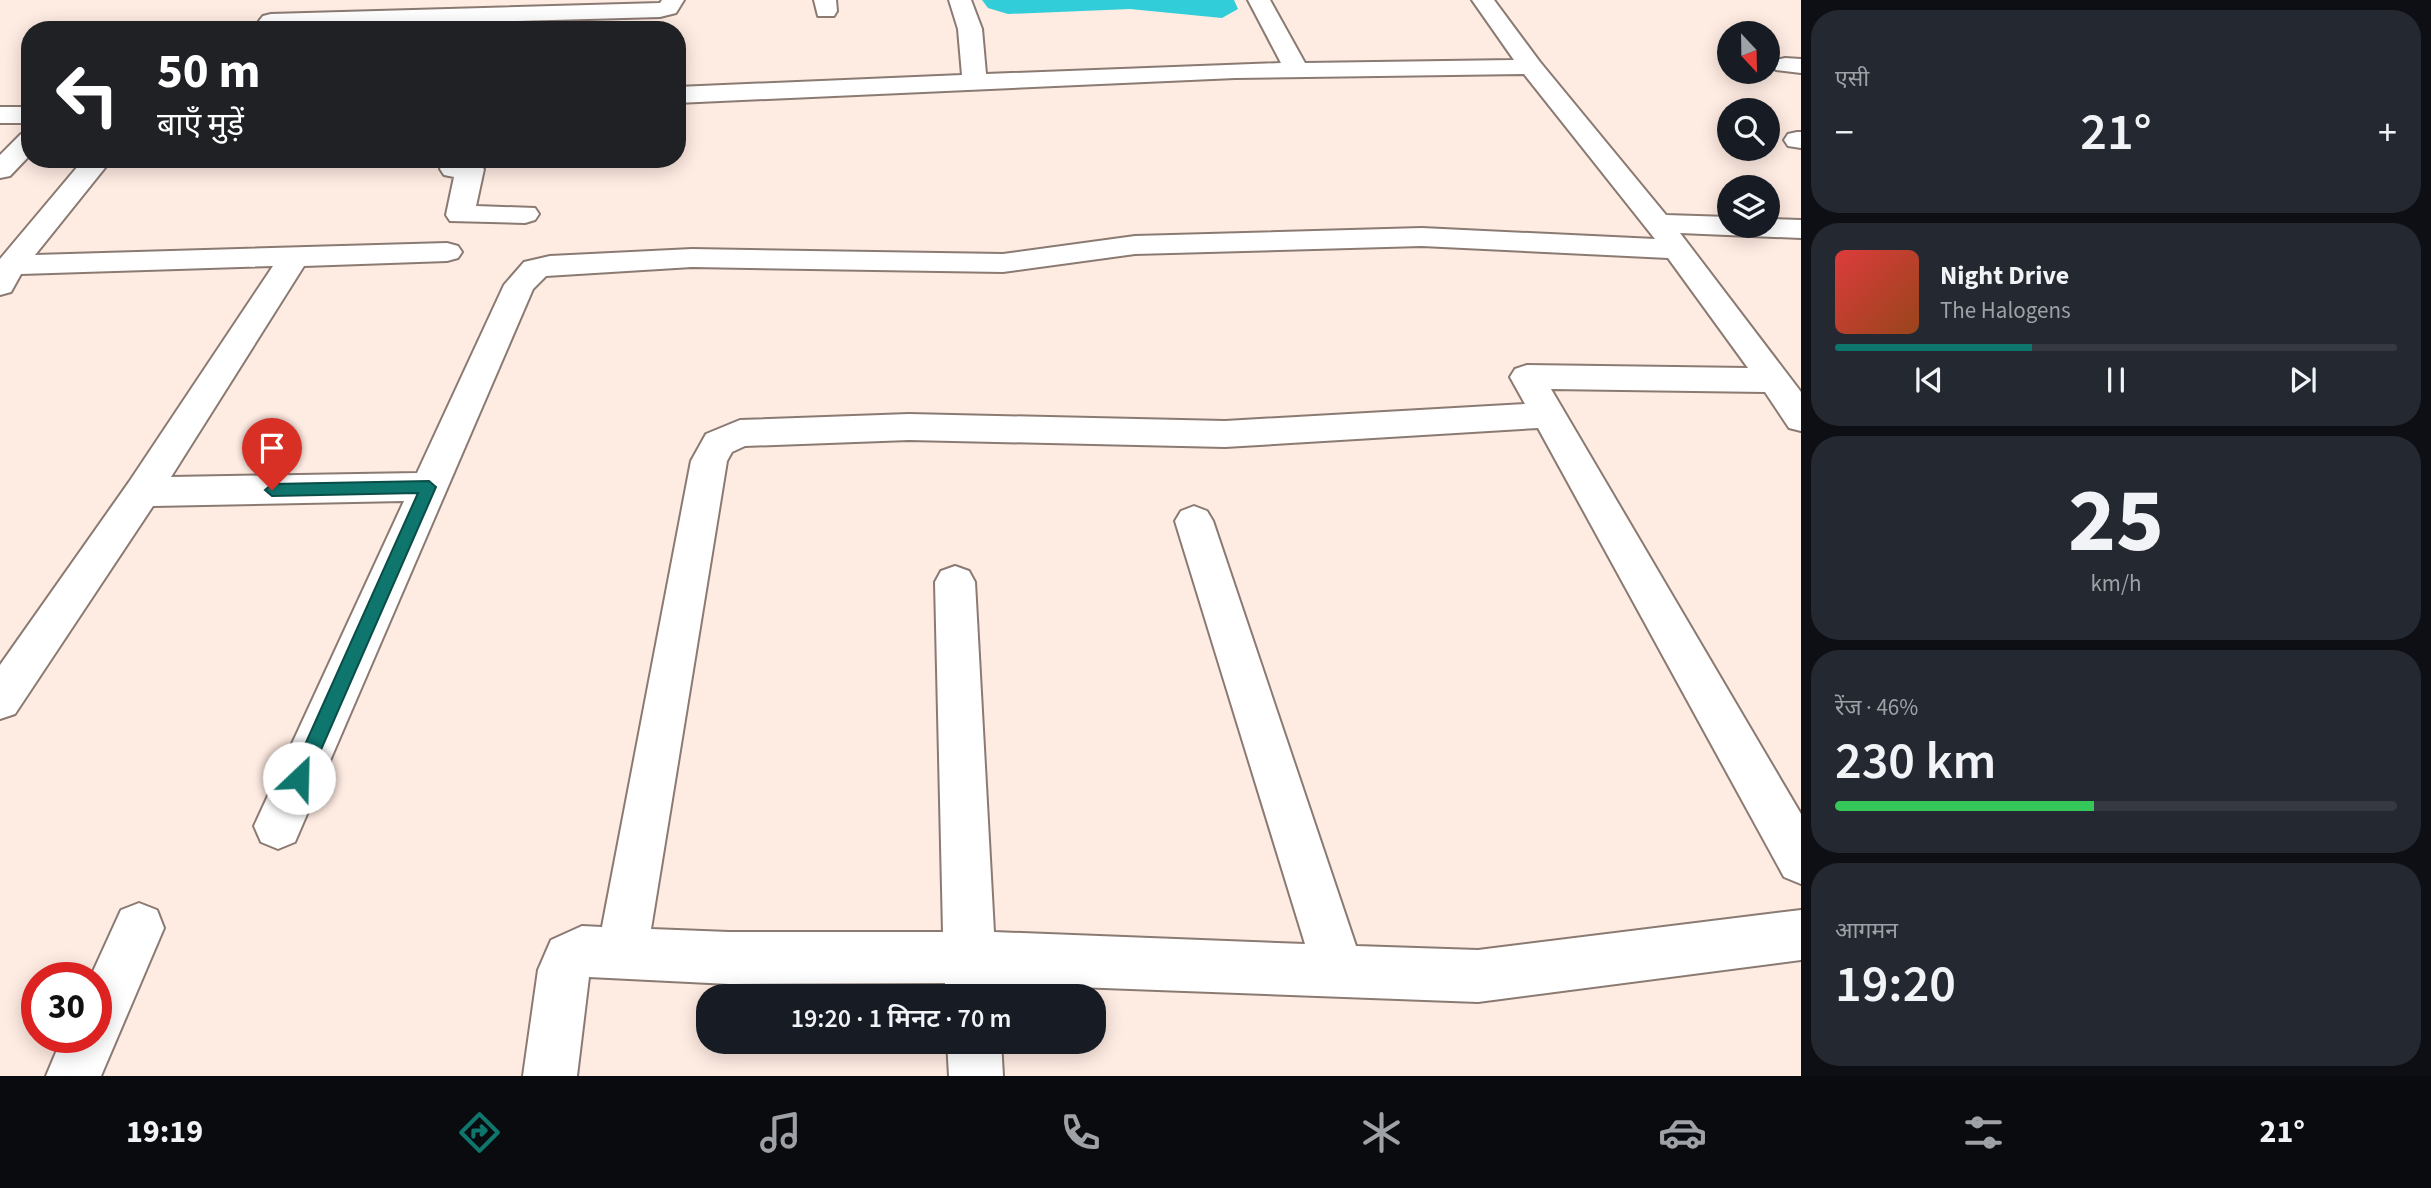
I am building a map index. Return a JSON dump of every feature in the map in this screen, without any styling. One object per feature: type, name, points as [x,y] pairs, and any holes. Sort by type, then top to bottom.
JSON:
[{"type":"street","points":[[463,21],[504,7],[660,10],[668,8],[673,0]]},
{"type":"street","points":[[960,0],[965,9],[974,58],[974,82]]},
{"type":"street","points":[[1259,0],[1296,69]]},
{"type":"street","points":[[1483,0],[1531,67],[1667,236],[1801,419]]},
{"type":"street","points":[[686,94],[1296,69],[1531,67]]},
{"type":"street","points":[[0,115],[21,115]]},
{"type":"street","points":[[0,170],[21,148]]},
{"type":"street","points":[[6,275],[92,168]]},
{"type":"street","points":[[454,168],[470,169],[460,215],[525,214]]},
{"type":"street","points":[[278,827],[519,285],[534,269],[550,265],[692,258],[1003,264],[1135,245],[1422,237],[1667,236],[1801,229]]},
{"type":"street","points":[[6,275],[294,257],[447,252]]},
{"type":"street","points":[[0,700],[142,492],[294,257]]},
{"type":"street","points":[[1775,380],[1527,377],[1801,860]]},
{"type":"street","points":[[622,953],[709,461],[719,443],[740,433],[883,428],[1226,434],[1548,415]]},
{"type":"street","points":[[142,492],[429,487]]},
{"type":"street","points":[[1194,522],[1339,971]]},
{"type":"street","points":[[955,582],[970,977]]},
{"type":"street","points":[[112,988],[139,928]]},
{"type":"street","points":[[550,1076],[564,970],[569,958],[582,951],[729,958],[970,977],[1339,971],[1478,976],[1801,935]]},
{"type":"street","points":[[73,1076],[83,1053]]},
{"type":"street","points":[[975,1054],[976,1076]]},
{"type":"water","points":[[982,0],[1234,0],[1238,9],[1222,18],[1130,9],[1008,14],[988,8]]},
{"type":"route","points":[[272,490],[429,487],[299,778]]}]
